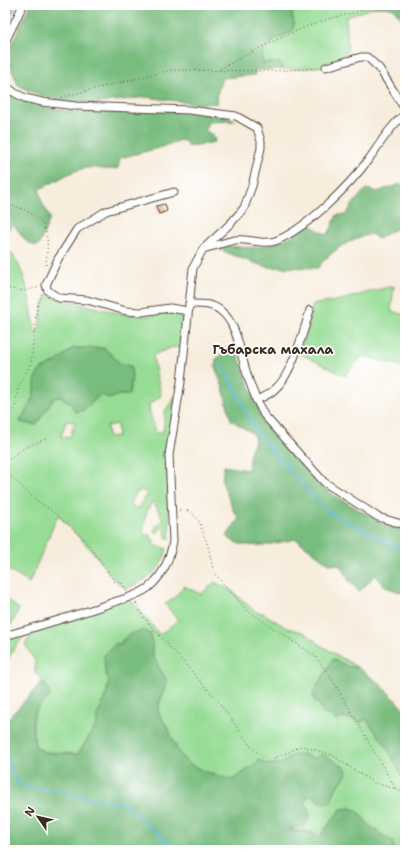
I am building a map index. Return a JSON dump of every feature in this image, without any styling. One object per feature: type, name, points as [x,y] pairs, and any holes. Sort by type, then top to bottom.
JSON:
[{"type":"street","points":[[5,42],[23,5]]},
{"type":"street","points":[[326,67],[361,57],[367,57],[379,68],[405,108]]},
{"type":"street","points":[[5,84],[25,98],[42,102],[76,106],[189,110],[236,116],[253,124],[257,128],[260,135],[261,148],[252,186],[244,208],[204,249],[193,268],[182,382],[169,455],[173,541],[163,571],[146,589],[133,595],[93,610],[5,636]]},
{"type":"street","points":[[204,249],[236,240],[268,242],[277,241],[297,229],[330,201],[359,172],[395,124],[405,114]]},
{"type":"street","points":[[174,192],[106,212],[77,229],[46,280],[48,291],[59,298],[87,300],[126,311],[141,312],[208,305],[221,311],[228,318],[235,333],[256,400],[264,415],[324,482],[378,516],[405,525]]},
{"type":"street","points":[[256,400],[270,393],[282,382],[298,347],[310,310]]},
{"type":"path","points":[[220,70],[284,34],[334,17],[364,10],[368,5]]},
{"type":"path","points":[[61,97],[171,70],[272,71],[326,67]]},
{"type":"path","points":[[5,204],[18,206],[37,217],[46,232],[46,272]]},
{"type":"path","points":[[5,288],[24,291],[46,285]]},
{"type":"path","points":[[5,423],[14,412],[18,388],[31,363],[37,307],[46,285]]},
{"type":"path","points":[[5,458],[10,458],[24,448],[48,438]]},
{"type":"path","points":[[5,471],[36,500],[55,513],[85,540],[111,578],[114,581],[122,583],[133,595],[144,618],[218,701],[252,748],[264,758],[272,759],[302,746],[332,755],[374,783],[396,789],[405,794]]},
{"type":"path","points":[[171,509],[190,512],[199,521],[208,546],[214,573],[248,611],[315,656],[332,679],[396,789]]},
{"type":"green space","points":[[5,5],[16,5],[5,30]]},
{"type":"green space","points":[[30,5],[290,5],[294,24],[292,32],[271,43],[267,47],[262,57],[262,63],[280,63],[282,69],[255,70],[255,75],[222,78],[216,98],[218,103],[200,104],[146,97],[90,104],[62,101],[36,94],[18,85],[11,68],[10,47]]},
{"type":"green space","points":[[290,5],[373,5],[374,7],[346,17],[348,48],[344,60],[314,68],[282,69],[280,63],[262,63],[262,57],[267,47],[271,43],[292,32],[294,24]]},
{"type":"green space","points":[[373,5],[405,5],[405,23],[393,8],[374,7]]},
{"type":"green space","points":[[5,86],[26,101],[44,107],[69,111],[103,112],[137,107],[225,116],[236,121],[208,122],[205,130],[214,136],[215,142],[188,147],[186,142],[180,140],[159,148],[120,158],[118,168],[81,169],[39,189],[42,202],[50,218],[39,245],[35,246],[26,241],[13,224],[5,234]]},
{"type":"green space","points":[[400,184],[405,185],[405,226],[391,231],[378,239],[371,234],[348,242],[329,256],[318,268],[267,267],[216,248],[227,246],[266,246],[293,235],[309,223],[316,229],[328,235],[337,215],[346,215],[355,201],[367,189],[377,192]]},
{"type":"green space","points":[[5,248],[12,254],[18,263],[22,274],[32,312],[35,333],[39,330],[42,308],[47,296],[123,314],[147,316],[185,310],[181,348],[173,347],[153,355],[161,396],[149,404],[156,433],[163,432],[165,411],[175,396],[171,430],[166,450],[170,539],[166,537],[165,530],[161,527],[158,533],[154,531],[156,526],[163,519],[153,501],[147,510],[143,531],[146,536],[148,534],[151,535],[151,539],[154,540],[153,545],[167,549],[156,570],[146,579],[126,589],[114,579],[94,553],[58,515],[29,583],[5,568]],"holes":[[[73,348],[104,348],[121,364],[131,366],[132,377],[128,395],[119,395],[109,399],[101,394],[84,410],[60,397],[54,398],[36,425],[20,422],[33,397],[40,370],[56,362]],[[66,421],[75,422],[70,437],[61,437]],[[117,424],[118,436],[108,437],[107,426]],[[142,490],[147,494],[138,509],[130,505],[136,493]]]},
{"type":"green space","points":[[394,286],[391,311],[405,315],[405,367],[362,356],[345,376],[299,353],[307,331],[313,304],[344,299]]},
{"type":"green space","points":[[73,348],[104,348],[121,364],[131,366],[132,377],[129,395],[119,395],[109,399],[101,394],[84,410],[75,412],[70,402],[60,397],[54,398],[36,425],[20,422],[33,397],[36,377],[40,370],[56,362]]},
{"type":"green space","points":[[229,349],[237,352],[262,419],[319,483],[335,496],[387,526],[405,529],[405,594],[386,587],[375,575],[359,592],[349,581],[343,568],[337,564],[329,564],[296,539],[269,544],[250,545],[233,541],[227,536],[239,518],[233,510],[222,481],[224,466],[248,470],[250,453],[255,440],[252,433],[231,420],[223,388],[215,367],[216,359]]},
{"type":"green space","points":[[215,582],[232,591],[256,612],[263,613],[285,627],[305,633],[322,646],[357,667],[349,667],[333,659],[327,670],[320,704],[321,709],[330,715],[362,722],[366,719],[387,747],[405,782],[405,850],[393,850],[394,846],[392,841],[372,828],[357,811],[350,808],[341,809],[320,837],[304,831],[289,830],[301,826],[309,810],[304,800],[312,795],[316,799],[334,794],[335,790],[347,774],[304,754],[289,757],[282,764],[266,764],[260,760],[233,780],[202,770],[188,763],[178,751],[158,712],[160,701],[167,682],[153,656],[151,634],[123,639],[105,672],[109,680],[106,696],[97,716],[97,724],[78,754],[44,752],[35,746],[33,719],[38,708],[49,697],[49,690],[35,672],[35,661],[25,644],[38,626],[129,598],[160,635],[178,620],[165,604],[173,599],[184,586],[201,594]]},
{"type":"green space","points":[[5,598],[19,609],[12,624],[5,628]]},
{"type":"green space","points":[[33,627],[11,654],[5,677],[5,637]]},
{"type":"green space","points":[[143,630],[151,634],[153,656],[167,682],[160,701],[158,712],[178,751],[188,763],[202,770],[233,780],[260,760],[266,764],[281,764],[296,754],[307,756],[312,759],[322,754],[346,768],[347,774],[335,790],[331,802],[322,803],[312,795],[304,800],[309,813],[307,823],[305,826],[296,827],[289,830],[309,832],[320,837],[341,809],[350,808],[357,811],[372,828],[392,841],[394,846],[393,850],[5,850],[5,722],[42,682],[49,690],[49,697],[38,708],[33,719],[32,725],[35,746],[44,752],[78,754],[97,724],[97,716],[106,696],[109,680],[105,672],[104,655],[116,643],[120,644],[129,634]]},
{"type":"green space","points":[[333,659],[349,667],[357,667],[379,683],[405,710],[405,782],[387,747],[366,719],[362,722],[345,717],[336,721],[330,715],[324,715],[320,704],[315,702],[313,694]]},
{"type":"building","points":[[165,204],[167,211],[159,214],[156,206]]},
{"type":"waterway","points":[[221,362],[257,433],[325,510],[395,546],[405,554]]},
{"type":"waterway","points":[[5,756],[18,784],[124,804],[177,850]]},
{"type":"district","name":"Гъбарска махала","points":[[273,349]]}]
